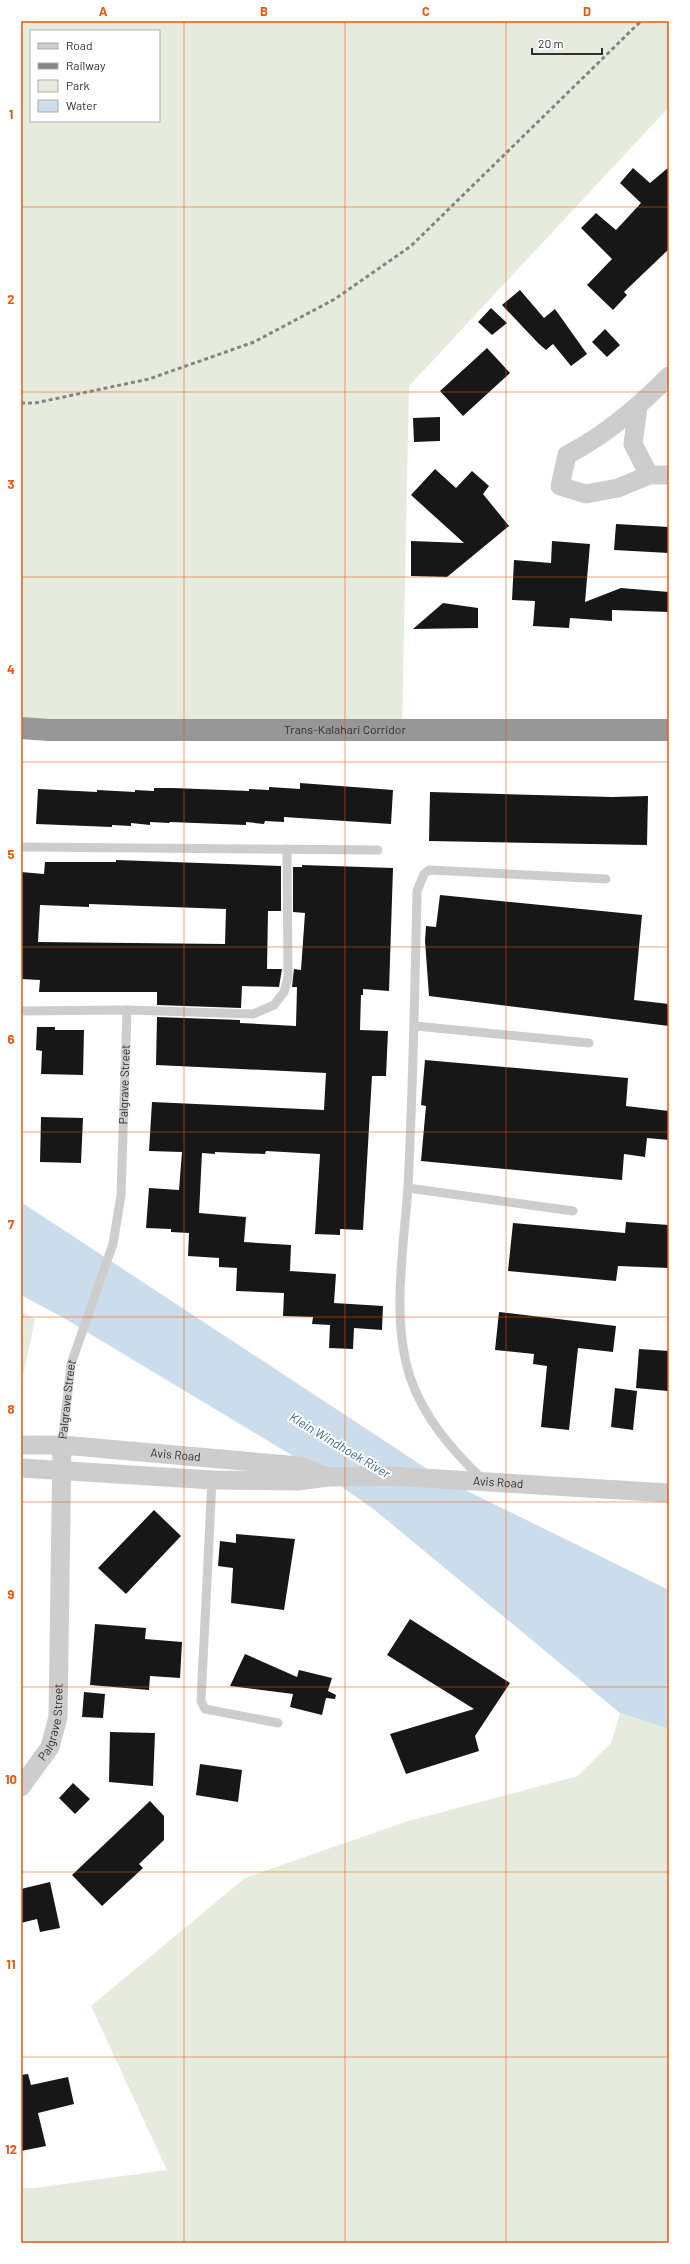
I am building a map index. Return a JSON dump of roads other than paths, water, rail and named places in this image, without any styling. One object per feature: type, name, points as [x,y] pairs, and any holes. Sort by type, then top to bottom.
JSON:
[{"type":"highway","name":"Trans-Kalahari Corridor","points":[[21,728],[49,730],[669,730]]},
{"type":"street","points":[[669,376],[638,407],[594,441],[567,455],[560,486],[586,494],[618,488],[649,475],[669,475]]},
{"type":"street","points":[[638,407],[633,444],[649,475]]},
{"type":"street","name":"Avis Road","points":[[21,1445],[62,1445],[300,1466],[328,1477]]},
{"type":"street","name":"Palgrave Street","points":[[21,1787],[50,1747],[58,1717],[62,1445]]},
{"type":"street","name":"Avis Road","points":[[21,1468],[212,1480],[298,1481],[328,1477],[389,1476],[669,1493]]},
{"type":"lane","points":[[21,847],[378,850]]},
{"type":"lane","points":[[21,1012],[127,1010],[253,1014],[274,1005],[284,992],[288,978],[287,849]]},
{"type":"lane","points":[[485,1482],[462,1460],[430,1420],[410,1378],[405,1357],[402,1329],[401,1260],[408,1188],[415,1026],[417,891],[424,874],[429,870],[606,879]]},
{"type":"lane","name":"Palgrave Street","points":[[62,1445],[71,1364],[113,1244],[121,1195],[127,1010]]},
{"type":"lane","points":[[415,1026],[589,1043]]},
{"type":"lane","points":[[408,1188],[573,1211]]},
{"type":"lane","points":[[212,1480],[201,1701],[205,1709],[278,1723]]},
{"type":"water","name":"Klein Windhoek River","points":[[21,1202],[441,1478],[669,1590],[669,1729],[620,1713],[376,1511],[328,1477],[62,1317],[21,1295]]},
{"type":"railway","points":[[21,403],[35,403],[149,379],[254,342],[335,299],[411,246],[641,21]]}]
